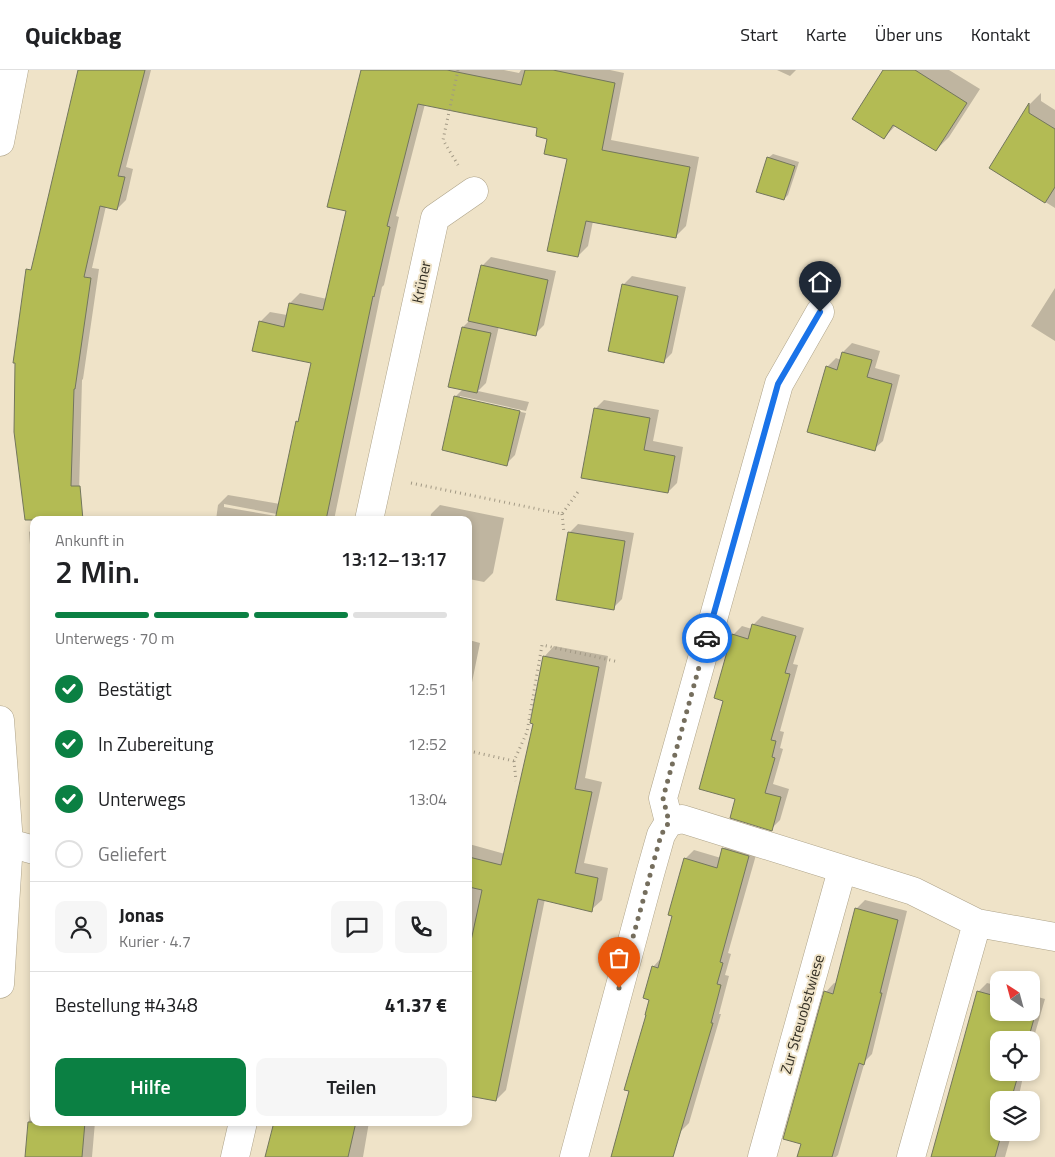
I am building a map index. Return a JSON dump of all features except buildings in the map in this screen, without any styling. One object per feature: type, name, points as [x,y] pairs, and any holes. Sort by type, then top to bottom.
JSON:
[{"type":"street","points":[[0,142],[14,70]]},
{"type":"street","name":"Krüner","points":[[370,516],[435,218],[474,191]]},
{"type":"street","points":[[669,822],[663,798],[778,384],[820,312]]},
{"type":"street","points":[[0,720],[22,847],[0,984]]},
{"type":"street","points":[[574,1157],[661,835],[669,822],[682,819],[913,891],[977,923],[1055,937]]},
{"type":"street","name":"Zur Streuobstwiese","points":[[762,1157],[842,870]]},
{"type":"street","points":[[911,1157],[977,923]]},
{"type":"street","points":[[235,1157],[242,1126]]},
{"type":"path","points":[[458,70],[443,140],[474,191]]},
{"type":"path","points":[[378,476],[562,514]]},
{"type":"path","points":[[564,533],[562,514],[580,489]]},
{"type":"path","points":[[516,781],[514,760],[527,732],[542,645],[619,662]]},
{"type":"path","points":[[472,752],[514,760]]},
{"type":"way so far","points":[[619,988],[661,835],[669,822],[663,798],[707,638]]},
{"type":"route","points":[[707,638],[778,384],[820,312]]}]
